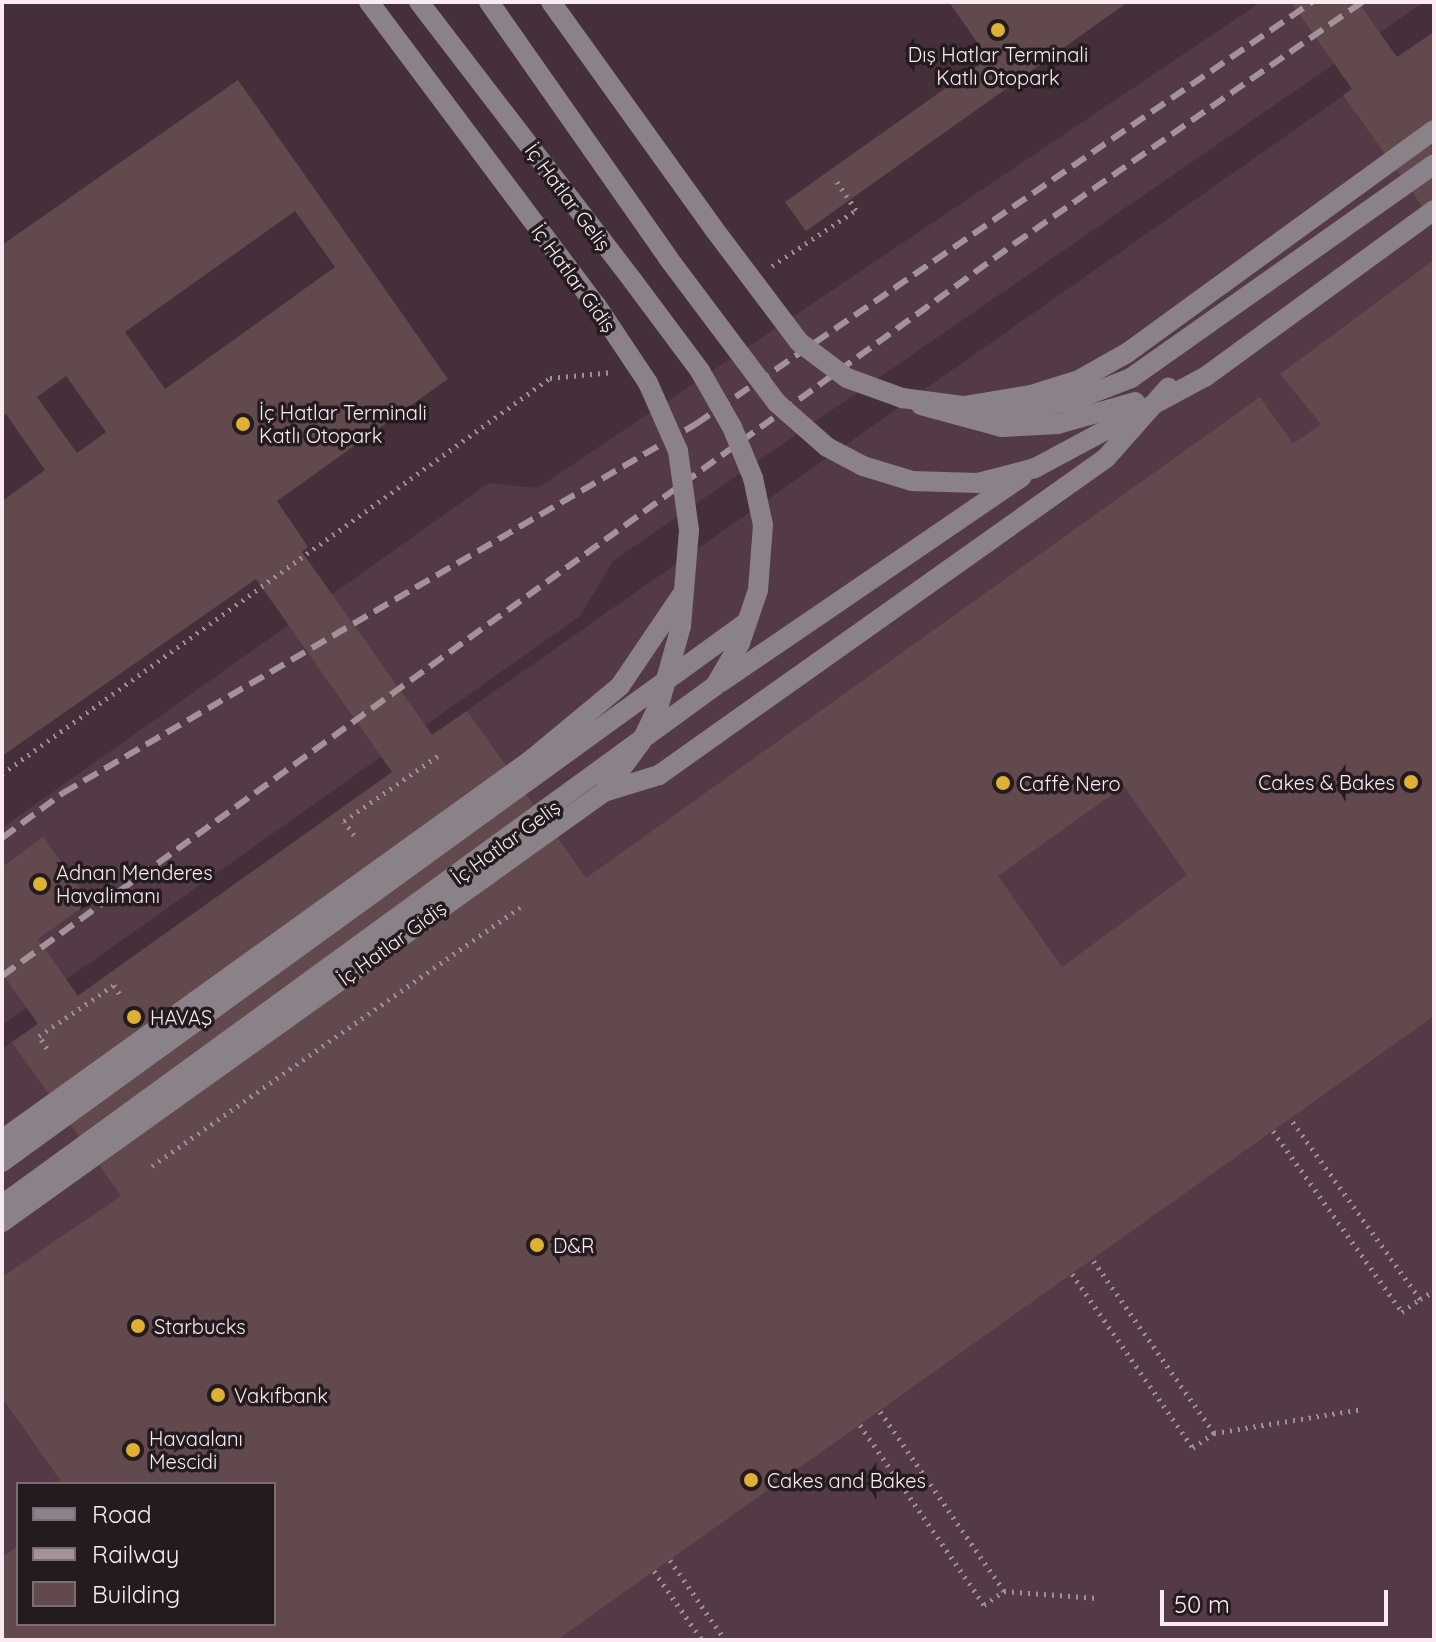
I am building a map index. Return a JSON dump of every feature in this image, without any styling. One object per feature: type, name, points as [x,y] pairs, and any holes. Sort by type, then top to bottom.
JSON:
[{"type":"street","name":"İç Hatlar Gidiş","points":[[2,1222],[604,792],[641,742],[659,705],[681,626],[689,530],[678,451],[648,383],[596,305],[369,2]]},
{"type":"street","name":"İç Hatlar Geliş","points":[[2,1205],[715,686],[747,622],[758,590],[763,525],[753,478],[732,427],[700,371],[419,2]]},
{"type":"street","points":[[489,2],[668,258],[777,403],[827,447],[863,466],[912,481],[978,483],[1035,468]]},
{"type":"street","points":[[551,2],[799,342],[847,378],[902,398],[1002,427],[1084,418],[1168,388]]},
{"type":"street","points":[[902,398],[964,406],[1031,395],[1079,380],[1127,353],[1434,130]]},
{"type":"street","points":[[902,398],[1003,414],[1075,400],[1131,378],[1434,164]]},
{"type":"street","points":[[604,792],[659,775],[1093,467],[1168,388],[1434,199]]},
{"type":"street","points":[[715,686],[1035,468],[1205,377],[1434,210]]},
{"type":"street","name":"İç Hatlar Gidiş","points":[[2,1140],[531,760],[620,686],[683,591]]},
{"type":"street","name":"İç Hatlar Geliş","points":[[2,1162],[747,622]]},
{"type":"path","points":[[767,270],[856,210],[837,182]]},
{"type":"path","points":[[2,774],[550,378],[615,372],[627,364]]},
{"type":"path","points":[[354,835],[344,821],[442,753]]},
{"type":"path","points":[[152,1166],[520,907]]},
{"type":"path","points":[[47,1048],[39,1036],[114,985],[121,996]]},
{"type":"path","points":[[1290,1118],[1420,1299]]},
{"type":"path","points":[[1273,1131],[1402,1312],[1434,1291]]},
{"type":"path","points":[[1092,1259],[1214,1433]]},
{"type":"path","points":[[1072,1274],[1193,1448],[1214,1433],[1363,1409]]},
{"type":"path","points":[[880,1411],[1004,1591]]},
{"type":"path","points":[[860,1425],[984,1605],[1004,1591],[1097,1598]]},
{"type":"path","points":[[670,1560],[725,1640]]},
{"type":"path","points":[[654,1571],[702,1640]]},
{"type":"shaded area","points":[[1261,2],[1424,2],[613,561],[580,616],[2,1025],[2,828],[489,483],[538,488]]},
{"type":"shaded area","name":"Adnan Menderes Havalimanı","points":[[1434,32],[1434,1640],[2,1640],[2,1049],[392,772],[432,735]]},
{"type":"building","points":[[949,2],[1128,2],[806,231],[785,202],[988,58]]},
{"type":"building","points":[[1291,2],[1358,2],[1397,57],[1434,32],[1434,223],[1343,95],[1352,89]]},
{"type":"building","name":"Adnan Menderes Havalimanı","points":[[238,80],[448,379],[277,501],[308,547],[302,552],[432,735],[467,711],[586,878],[1260,397],[1293,444],[1321,424],[1280,374],[1434,260],[1434,1016],[557,1640],[2,1640],[2,1557],[16,1547],[16,1626],[276,1626],[276,1482],[62,1482],[2,1398],[2,1277],[121,1196],[12,1042],[38,1024],[2,973],[2,867],[43,837],[90,902],[38,939],[78,996],[392,772],[256,579],[2,756],[2,501],[45,470],[6,414],[2,417],[2,245]],"holes":[[[295,211],[335,267],[165,389],[125,332]],[[66,376],[106,432],[77,453],[37,397]],[[1124,786],[1187,875],[1062,967],[998,876]]]},
{"type":"railway","points":[[2,838],[63,793],[696,424],[1312,2]]},
{"type":"railway","points":[[2,976],[1014,244],[1362,2]]},
{"type":"place","name":"Dış Hatlar Terminali Katlı Otopark","points":[[998,30]]},
{"type":"place","name":"İç Hatlar Terminali Katlı Otopark","points":[[243,424]]},
{"type":"place","name":"Cakes & Bakes","points":[[1411,782]]},
{"type":"place","name":"Caffè Nero","points":[[1003,783]]},
{"type":"place","name":"Adnan Menderes Havalimanı","points":[[40,884]]},
{"type":"place","name":"HAVAŞ","points":[[134,1017]]},
{"type":"place","name":"D&R","points":[[537,1245]]},
{"type":"place","name":"Starbucks","points":[[138,1326]]},
{"type":"place","name":"Vakıfbank","points":[[218,1395]]},
{"type":"place","name":"Havaalanı Mescidi","points":[[133,1450]]},
{"type":"place","name":"Cakes and Bakes","points":[[751,1480]]}]
